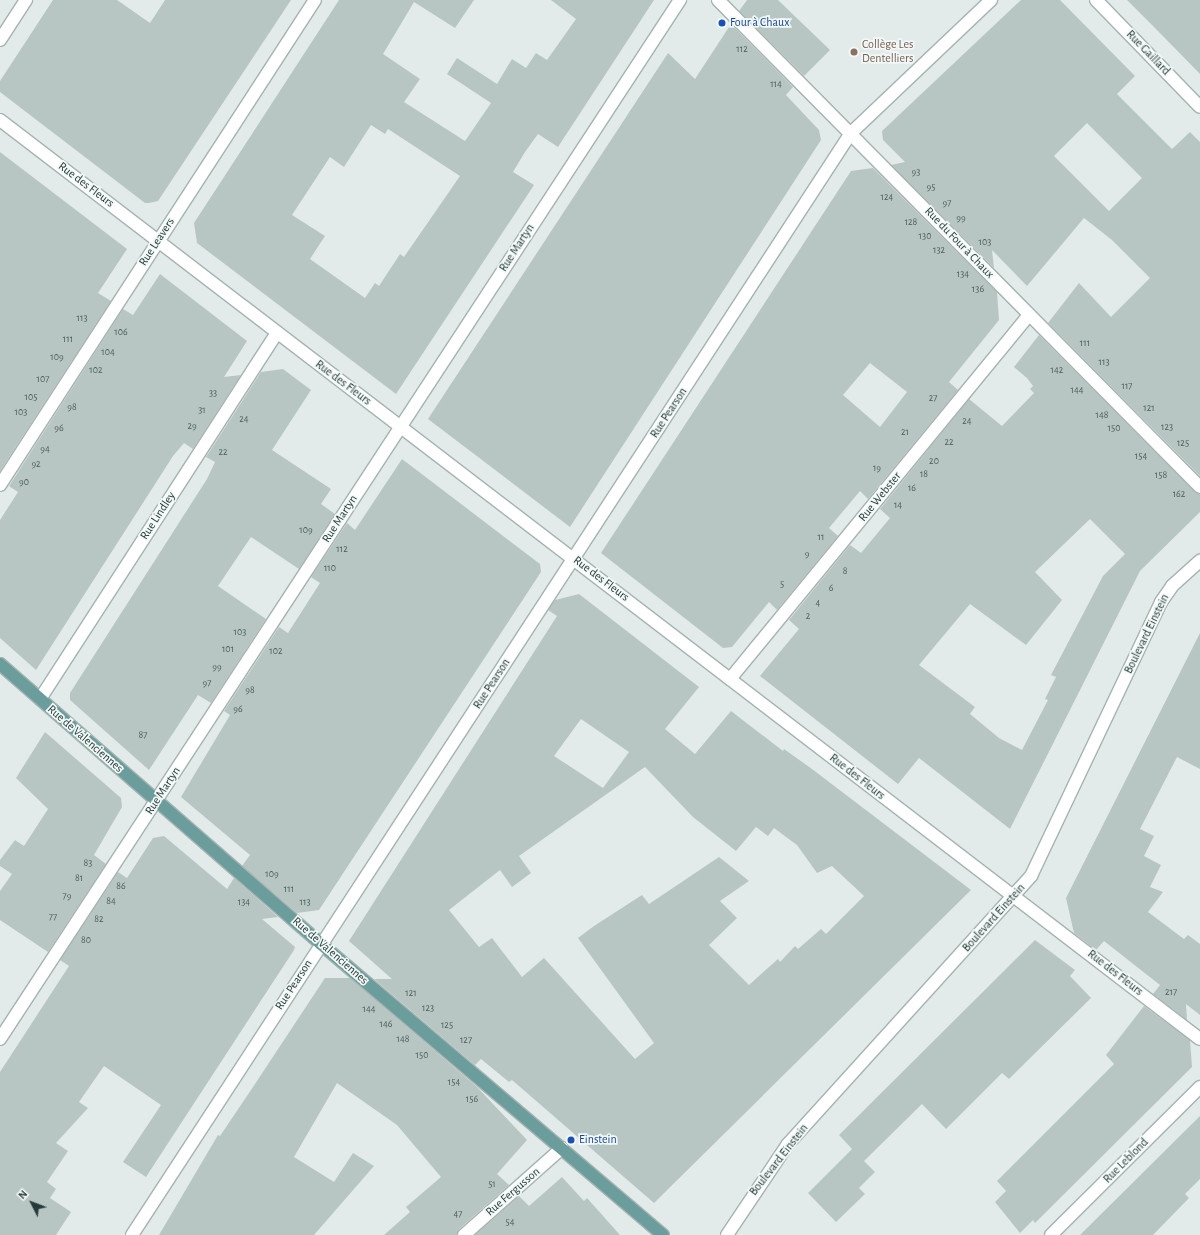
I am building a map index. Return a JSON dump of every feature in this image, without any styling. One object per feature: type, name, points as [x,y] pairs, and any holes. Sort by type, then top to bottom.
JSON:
[{"type":"main road","name":"Rue de Valenciennes","points":[[0,664],[321,944],[663,1235]]},
{"type":"street","points":[[0,40],[26,0]]},
{"type":"street","name":"Rue Leavers","points":[[0,485],[315,0]]},
{"type":"street","name":"Rue Martyn","points":[[0,1039],[680,0]]},
{"type":"street","name":"Rue du Four à Chaux","points":[[718,0],[1200,488]]},
{"type":"street","name":"Rue Pearson","points":[[132,1235],[321,944],[575,559],[851,133],[992,0]]},
{"type":"street","name":"Rue Gaillard","points":[[1096,0],[1200,107]]},
{"type":"street","name":"Rue des Fleurs","points":[[0,120],[1200,1039]]},
{"type":"street","name":"Rue Webster","points":[[730,679],[1029,315]]},
{"type":"street","name":"Rue Lindley","points":[[40,699],[277,333]]},
{"type":"street","name":"Boulevard Einstein","points":[[727,1235],[788,1144],[1015,896],[1039,862],[1161,602],[1172,586],[1200,561]]},
{"type":"street","name":"Rue Leblond","points":[[1051,1235],[1200,1087]]},
{"type":"street","name":"Rue Fergusson","points":[[464,1235],[562,1148]]},
{"type":"building","points":[[53,0],[117,0],[150,23],[165,0],[291,0],[158,201],[145,203],[0,92],[0,81]]},
{"type":"building","points":[[339,0],[474,0],[455,28],[414,2],[383,54],[420,79],[404,102],[465,141],[491,103],[447,74],[457,58],[497,84],[512,59],[526,68],[536,53],[547,60],[576,19],[551,0],[654,0],[558,147],[538,134],[525,152],[513,172],[534,185],[396,394],[197,243],[194,223]],"holes":[[[371,125],[385,134],[388,129],[460,176],[404,257],[400,254],[379,286],[375,283],[365,298],[310,259],[325,236],[292,215],[330,157],[344,167]]]},
{"type":"building","points":[[747,0],[778,0],[830,50],[804,76],[739,11]]},
{"type":"building","points":[[1021,0],[1060,0],[1135,76],[1117,94],[1172,149],[1190,132],[1200,142],[1200,476],[1048,323],[1079,283],[1111,317],[1150,278],[1112,240],[1084,218],[1027,286],[992,250],[994,268],[891,165],[905,162],[883,140],[882,131]],"holes":[[[1087,123],[1142,178],[1109,211],[1054,156]]]},
{"type":"building","points":[[1127,0],[1200,0],[1200,74],[1157,30]]},
{"type":"building","points":[[731,24],[793,87],[786,95],[819,130],[821,140],[570,527],[428,419],[668,53],[695,79]]},
{"type":"building","points":[[0,152],[127,249],[98,293],[111,301],[0,471]]},
{"type":"building","points":[[873,168],[997,292],[999,320],[949,382],[958,390],[868,499],[860,491],[829,528],[838,536],[777,610],[769,602],[732,647],[723,648],[601,553],[851,171]],"holes":[[[870,363],[907,392],[880,427],[843,395]]]},
{"type":"building","points":[[160,274],[247,341],[224,377],[241,375],[193,449],[184,443],[173,456],[36,670],[0,638],[0,520],[18,492],[9,486],[123,309],[133,315]]},
{"type":"building","points":[[1039,335],[1195,492],[1200,494],[1200,512],[1140,571],[1010,829],[919,758],[898,784],[760,676],[799,629],[789,620],[850,545],[861,553],[890,518],[880,509],[969,399],[1002,426],[1034,393],[1030,389],[1033,386],[1027,378],[1014,367]],"holes":[[[1090,519],[1125,554],[1103,576],[1051,675],[1056,677],[1045,699],[1048,700],[1022,750],[999,738],[970,714],[975,707],[919,665],[970,604],[1026,645],[1062,600],[1035,572]]]},
{"type":"building","points":[[283,369],[311,390],[272,450],[331,489],[321,504],[335,514],[299,569],[251,537],[218,586],[266,619],[211,703],[198,695],[149,770],[70,700],[70,693],[207,479],[215,462],[206,457],[261,372]]},
{"type":"building","points":[[402,459],[540,564],[541,572],[319,910],[297,913],[242,866],[250,855],[181,797],[230,715],[224,711],[279,627],[288,633],[320,583],[311,577],[347,523],[355,530]]},
{"type":"building","points":[[579,594],[699,687],[665,729],[695,754],[731,711],[783,751],[784,749],[812,769],[971,890],[654,1203],[512,1080],[509,1082],[481,1059],[475,1065],[374,979],[392,979],[349,941],[557,616],[548,610],[555,600]],"holes":[[[581,719],[629,752],[603,788],[554,756]],[[645,767],[693,817],[736,851],[756,827],[768,836],[774,828],[797,845],[817,873],[832,866],[864,896],[826,934],[821,929],[798,949],[795,946],[780,962],[778,959],[749,985],[709,945],[737,918],[720,901],[749,881],[719,857],[649,904],[642,895],[594,926],[578,938],[654,1043],[635,1059],[544,958],[522,977],[492,938],[479,947],[449,910],[500,870],[512,887],[531,873],[519,856]]]},
{"type":"building","points":[[1200,633],[1200,769],[1177,757],[1140,829],[1154,836],[1144,856],[1161,865],[1150,887],[1163,892],[1148,912],[1184,939],[1188,935],[1200,944],[1200,1015],[1186,1004],[1187,1020],[1153,994],[1160,985],[1104,941],[1096,950],[1074,933],[1066,898]]},
{"type":"building","points":[[45,732],[121,798],[122,807],[94,855],[106,864],[48,952],[0,920],[0,891],[12,874],[0,866],[0,860],[15,840],[24,846],[48,809],[16,778]]},
{"type":"building","points":[[164,836],[227,889],[234,878],[278,917],[262,919],[295,947],[294,950],[146,1177],[123,1162],[161,1105],[104,1066],[79,1102],[88,1108],[56,1143],[68,1151],[47,1182],[56,1189],[50,1198],[71,1212],[56,1235],[0,1235],[0,1072],[69,966],[60,960],[118,872],[127,878],[153,838]]},
{"type":"building","points":[[1035,940],[1075,970],[1070,976],[1091,998],[1009,1079],[1002,1073],[946,1129],[922,1104],[864,1161],[875,1172],[859,1188],[865,1194],[836,1222],[808,1193],[852,1149],[839,1135]]},
{"type":"building","points":[[325,978],[350,978],[477,1087],[527,1140],[497,1174],[509,1185],[459,1229],[457,1235],[384,1235],[410,1212],[406,1207],[441,1177],[397,1125],[337,1083],[294,1157],[334,1182],[353,1153],[374,1166],[314,1235],[159,1235],[218,1135],[220,1136]]},
{"type":"building","points":[[1144,1006],[1190,1040],[1192,1067],[1035,1223],[1033,1220],[1020,1233],[995,1202],[1006,1191],[997,1181],[1114,1064],[1106,1055]]},
{"type":"building","points":[[1200,1116],[1200,1179],[1185,1194],[1189,1198],[1153,1235],[1080,1235]]},
{"type":"building","points":[[562,1177],[584,1201],[587,1198],[620,1235],[475,1235],[519,1196],[529,1206]]},
{"type":"place","name":"Four à Chaux","points":[[722,23]]},
{"type":"place","name":"Collège Les Dentelliers","points":[[854,52]]},
{"type":"place","name":"Einstein","points":[[571,1140]]}]
